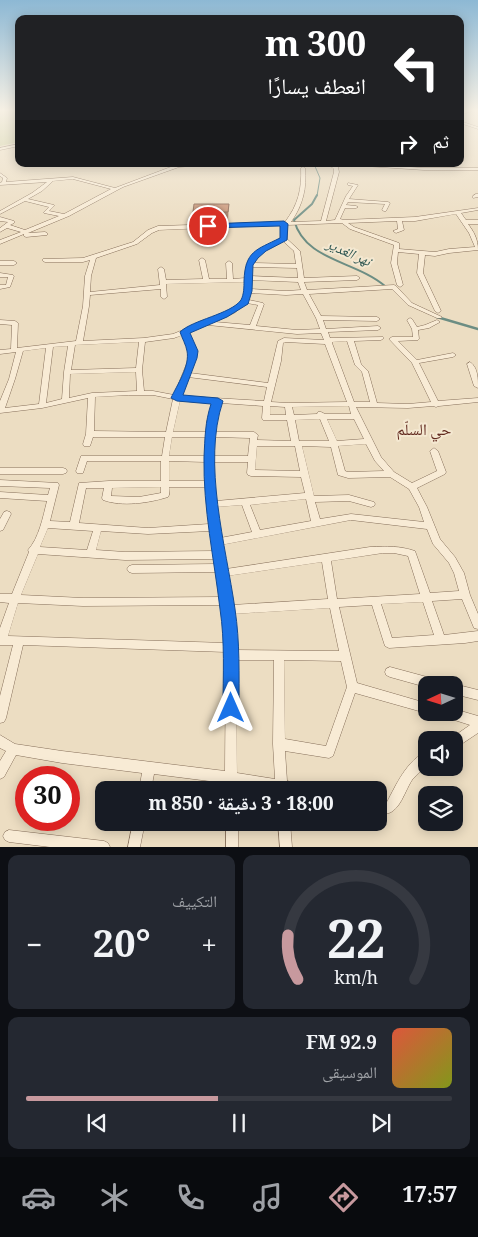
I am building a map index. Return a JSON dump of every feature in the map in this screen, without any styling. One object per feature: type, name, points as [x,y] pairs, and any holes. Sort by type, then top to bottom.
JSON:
[{"type":"street","points":[[0,242],[64,216],[115,189],[175,167]]},
{"type":"street","points":[[323,221],[329,197],[337,177],[334,167]]},
{"type":"street","points":[[438,167],[478,170]]},
{"type":"street","points":[[0,352],[174,336],[235,309],[245,301],[248,291],[249,265],[254,256],[284,239],[289,222],[302,199],[304,185],[303,168]]},
{"type":"street","points":[[0,174],[5,178],[2,183]]},
{"type":"street","points":[[2,183],[73,178],[115,189]]},
{"type":"street","points":[[0,213],[23,199],[32,196],[52,180]]},
{"type":"street","points":[[341,219],[343,206],[356,186],[350,184]]},
{"type":"street","points":[[23,199],[52,206],[46,212],[64,216]]},
{"type":"street","points":[[347,200],[388,203],[384,210]]},
{"type":"street","points":[[343,206],[356,207]]},
{"type":"street","points":[[45,260],[83,260],[140,241],[144,234],[158,228],[341,219],[424,218],[478,209]]},
{"type":"street","points":[[397,250],[435,254],[478,248],[465,222],[458,213]]},
{"type":"street","points":[[0,218],[12,222],[0,230]]},
{"type":"street","points":[[341,219],[352,228],[397,244],[394,264],[400,286]]},
{"type":"street","points":[[396,231],[401,230],[399,219]]},
{"type":"street","points":[[465,222],[478,222]]},
{"type":"street","points":[[7,226],[27,232]]},
{"type":"street","points":[[17,236],[45,234]]},
{"type":"street","points":[[284,239],[297,251],[304,292],[319,318],[356,416],[378,459],[391,474],[412,487],[431,526],[436,541],[446,551],[456,566],[478,625]]},
{"type":"street","points":[[422,253],[420,274],[438,317]]},
{"type":"street","points":[[65,401],[67,372],[86,306],[88,276],[93,257]]},
{"type":"street","points":[[202,260],[206,280]]},
{"type":"street","points":[[0,263],[14,263]]},
{"type":"street","points":[[229,263],[230,280]]},
{"type":"street","points":[[249,265],[299,266]]},
{"type":"street","points":[[161,269],[164,297]]},
{"type":"street","points":[[0,275],[11,276],[8,286],[0,287]]},
{"type":"street","points":[[86,294],[206,280],[358,278]]},
{"type":"street","points":[[248,291],[304,292],[394,287],[410,304],[438,317]]},
{"type":"street","points":[[245,301],[261,304],[252,328]]},
{"type":"street","points":[[415,329],[427,327],[438,317]]},
{"type":"street","points":[[319,318],[376,319]]},
{"type":"street","points":[[410,320],[415,329],[416,339],[392,339],[415,362],[436,405]]},
{"type":"street","points":[[0,322],[15,322],[17,350],[0,411],[42,406],[92,395],[141,393],[165,394],[177,398],[288,406],[352,404],[408,406],[478,400]]},
{"type":"street","points":[[206,323],[297,332],[378,328]]},
{"type":"street","points":[[109,484],[106,498],[132,500],[165,495],[165,459],[169,434],[177,398],[191,366],[192,351],[184,332]]},
{"type":"street","points":[[356,416],[266,418],[266,403],[270,385],[280,356],[280,341],[381,338]]},
{"type":"street","points":[[350,339],[358,366],[366,371],[374,405]]},
{"type":"street","points":[[141,393],[142,340]]},
{"type":"street","points":[[42,406],[50,346]]},
{"type":"street","points":[[415,362],[453,355]]},
{"type":"street","points":[[470,364],[478,386]]},
{"type":"street","points":[[67,372],[140,370]]},
{"type":"street","points":[[187,375],[270,385]]},
{"type":"street","points":[[87,444],[90,434],[92,395]]},
{"type":"street","points":[[218,401],[211,421],[210,484],[214,527],[227,605],[231,651],[231,781]]},
{"type":"street","points":[[317,405],[334,444],[341,473],[348,475],[391,474]]},
{"type":"street","points":[[288,406],[316,523]]},
{"type":"street","points":[[90,434],[254,435],[255,443],[251,473],[305,474]]},
{"type":"street","points":[[255,443],[334,444],[370,441]]},
{"type":"street","points":[[412,487],[442,472],[434,451]]},
{"type":"street","points":[[80,471],[84,458],[252,459]]},
{"type":"street","points":[[0,471],[63,471]]},
{"type":"street","points":[[0,482],[55,484],[45,524],[15,598],[1,640],[279,655],[346,656]]},
{"type":"street","points":[[74,526],[82,485],[210,484]]},
{"type":"street","points":[[0,495],[51,498]]},
{"type":"street","points":[[211,504],[311,497],[349,498],[371,504]]},
{"type":"street","points":[[245,502],[248,514],[254,518],[257,534]]},
{"type":"street","points":[[0,528],[6,514]]},
{"type":"street","points":[[217,542],[355,517],[431,526]]},
{"type":"street","points":[[45,524],[166,531],[214,527]]},
{"type":"street","points":[[90,554],[98,528]]},
{"type":"street","points":[[34,550],[125,556],[219,555]]},
{"type":"street","points":[[132,569],[222,571],[375,551],[406,550],[412,554],[440,639]]},
{"type":"street","points":[[279,744],[329,752],[352,687],[333,602],[326,558]]},
{"type":"street","points":[[0,598],[227,605],[333,602],[465,594]]},
{"type":"street","points":[[375,600],[388,642],[478,636]]},
{"type":"street","points":[[0,718],[19,641]]},
{"type":"street","points":[[279,655],[281,781]]},
{"type":"street","points":[[390,672],[418,680]]},
{"type":"street","points":[[352,687],[418,706]]},
{"type":"street","points":[[463,691],[478,695]]},
{"type":"street","points":[[463,717],[478,722]]},
{"type":"street","points":[[463,737],[478,726]]},
{"type":"street","points":[[0,741],[13,749],[149,768],[216,781]]},
{"type":"street","points":[[0,773],[13,749]]},
{"type":"street","points":[[387,808],[391,806],[408,774],[418,765]]},
{"type":"street","points":[[147,781],[149,768]]},
{"type":"street","points":[[134,847],[137,831]]},
{"type":"street","points":[[232,831],[232,847]]},
{"type":"street","points":[[285,831],[286,847]]},
{"type":"street","points":[[9,836],[104,847]]},
{"type":"building","points":[[194,204],[229,204],[228,212],[193,212]]},
{"type":"waterway","name":"نهر الغدير","points":[[315,167],[320,178],[317,196]]},
{"type":"waterway","name":"نهر الغدير","points":[[317,195],[312,204],[294,220],[300,234],[308,244],[319,252],[373,277],[385,286]]},
{"type":"waterway","name":"نهر الغدير","points":[[437,317],[478,329]]},
{"type":"district","name":"حي السلّم","points":[[424,431]]},
{"type":"route","points":[[208,226],[284,224],[284,239],[254,256],[249,265],[248,291],[244,302],[224,315],[184,332],[192,351],[192,358],[191,366],[177,398],[218,401],[211,421],[210,484],[214,527],[228,610],[231,648],[231,708]]}]
